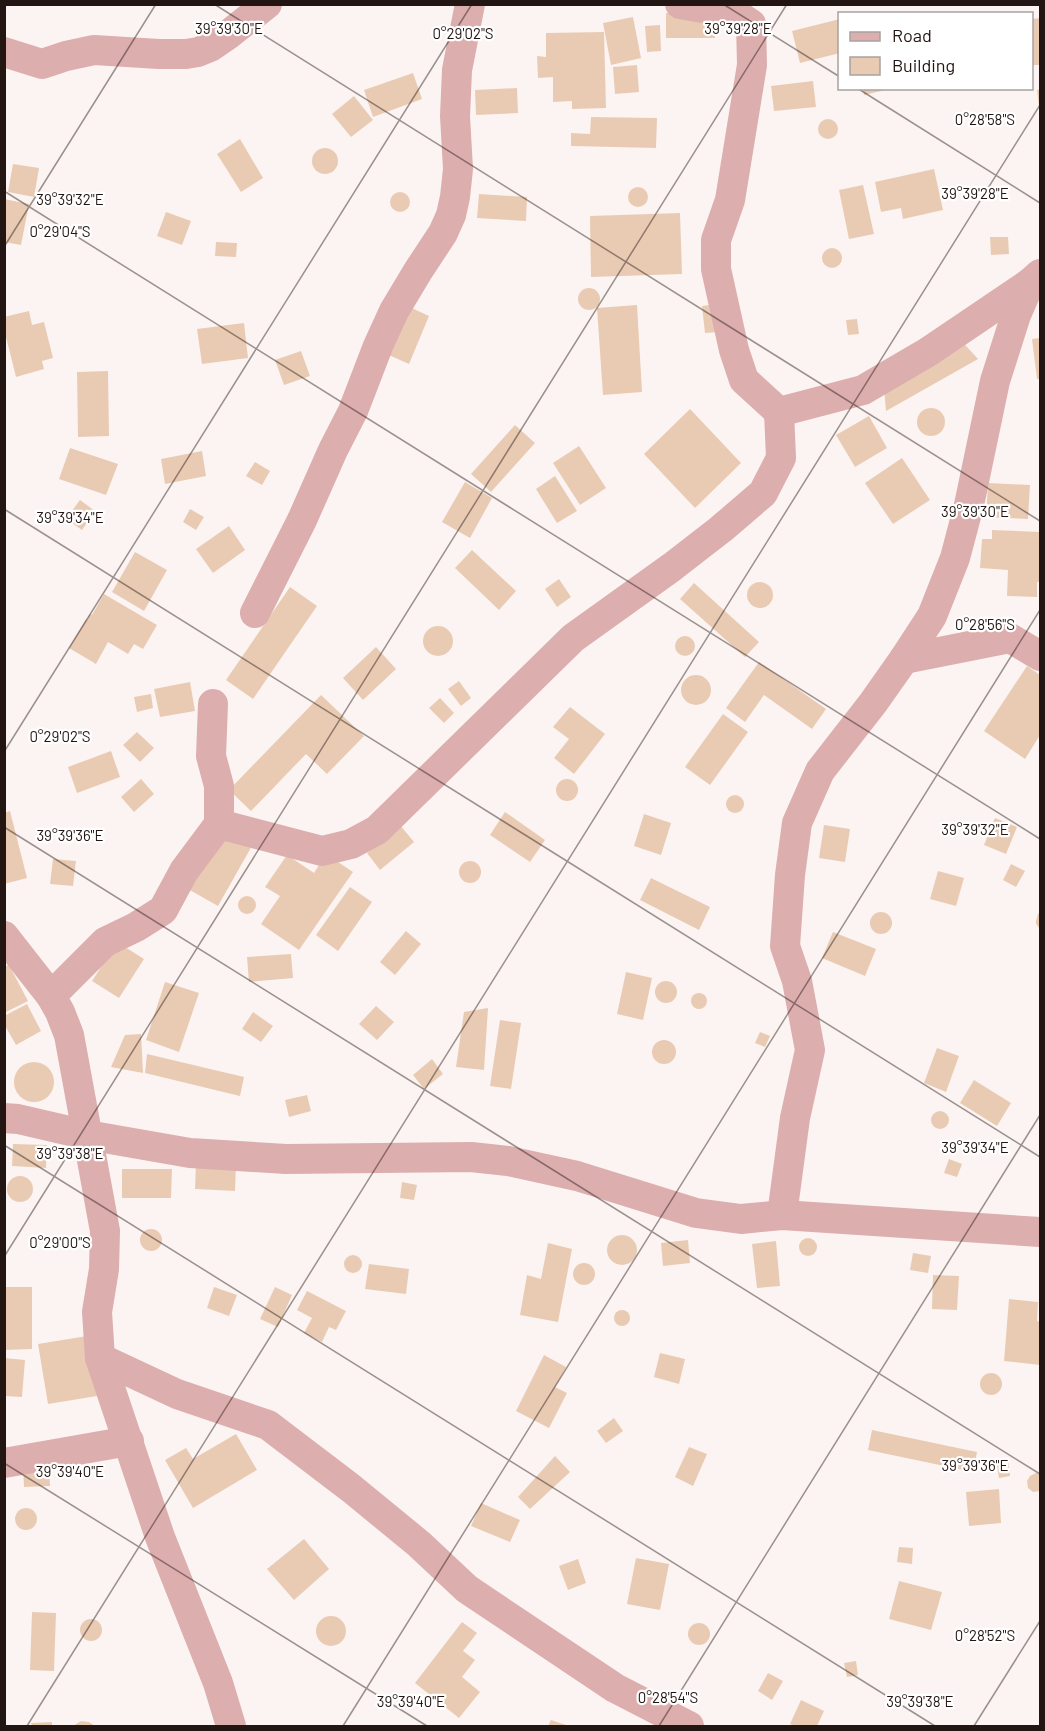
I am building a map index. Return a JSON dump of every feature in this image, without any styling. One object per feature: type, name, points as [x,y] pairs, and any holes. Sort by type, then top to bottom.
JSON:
[{"type":"street","points":[[4,52],[42,64],[93,50],[159,54],[198,52],[229,34],[267,4]]},
{"type":"street","points":[[255,613],[353,411],[394,311],[443,234],[451,215],[458,169],[455,116],[458,70],[470,4]]},
{"type":"street","points":[[219,824],[322,851],[351,844],[377,830],[573,638],[672,567],[763,493],[781,458],[779,412],[744,380],[734,350],[716,269],[716,240],[730,200],[752,65],[752,24],[736,14],[680,4]]},
{"type":"street","points":[[779,412],[863,390],[928,352],[1035,278]]},
{"type":"street","points":[[782,1215],[795,1118],[810,1050],[797,981],[785,946],[790,875],[797,823],[820,771],[873,703],[932,616],[955,558],[969,505],[995,381],[1016,315],[1035,278]]},
{"type":"street","points":[[904,659],[1010,638],[1041,656]]},
{"type":"street","points":[[51,996],[105,942],[136,927],[163,910],[184,871],[219,824],[219,786],[212,756],[213,704]]},
{"type":"street","points":[[4,936],[21,954],[51,996],[69,1035],[105,1231],[104,1269],[97,1312],[100,1358],[160,1537],[218,1683],[231,1726]]},
{"type":"street","points":[[4,1118],[189,1153],[286,1160],[471,1157],[498,1160],[577,1176],[696,1213],[741,1219],[782,1215],[1041,1232]]},
{"type":"street","points":[[100,1358],[177,1394],[268,1425],[352,1488],[419,1544],[467,1589],[615,1688],[689,1726]]},
{"type":"street","points":[[4,1463],[129,1441]]},
{"type":"building","points":[[666,13],[715,13],[715,38],[666,38]]},
{"type":"building","points":[[633,17],[641,58],[611,65],[603,23]]},
{"type":"building","points":[[1040,18],[1040,65],[1033,65],[1033,19]]},
{"type":"building","points":[[838,20],[838,54],[800,63],[792,31]]},
{"type":"building","points":[[660,25],[661,51],[647,52],[645,26]]},
{"type":"building","points":[[604,32],[606,108],[572,109],[572,101],[553,102],[553,77],[538,78],[537,56],[546,57],[546,33]]},
{"type":"building","points":[[637,65],[639,92],[615,94],[613,67]]},
{"type":"building","points":[[413,73],[422,99],[373,117],[364,90]]},
{"type":"building","points":[[813,81],[816,107],[774,111],[771,86]]},
{"type":"building","points":[[517,88],[518,113],[476,115],[475,90]]},
{"type":"building","points":[[1040,89],[1040,106],[1039,106],[1037,90]]},
{"type":"building","points":[[863,90],[886,90],[864,95]]},
{"type":"building","points":[[354,96],[373,120],[351,137],[332,114]]},
{"type":"building","points":[[591,117],[657,118],[656,148],[571,146],[571,133],[590,134]]},
{"type":"building","points":[[828,119],[835,122],[838,129],[835,136],[828,139],[821,136],[818,129],[821,122]]},
{"type":"building","points":[[240,139],[263,178],[241,192],[217,154]]},
{"type":"building","points":[[325,148],[334,152],[338,161],[334,170],[325,174],[316,170],[312,161],[316,152]]},
{"type":"building","points":[[13,164],[39,168],[34,197],[8,192]]},
{"type":"building","points":[[934,169],[943,210],[903,219],[901,208],[881,212],[875,182]]},
{"type":"building","points":[[863,185],[874,234],[849,239],[839,190]]},
{"type":"building","points":[[634,187],[642,187],[648,193],[648,201],[642,207],[634,207],[628,201],[628,193]]},
{"type":"building","points":[[396,192],[404,192],[410,198],[410,206],[404,212],[396,212],[390,206],[390,198]]},
{"type":"building","points":[[479,194],[527,197],[526,221],[477,218]]},
{"type":"building","points":[[4,199],[29,204],[21,245],[4,242]]},
{"type":"building","points":[[166,212],[191,221],[182,245],[157,236]]},
{"type":"building","points":[[680,213],[682,274],[591,277],[590,216]]},
{"type":"building","points":[[990,237],[1008,237],[1009,254],[991,255]]},
{"type":"building","points":[[216,242],[237,243],[236,257],[215,256]]},
{"type":"building","points":[[832,248],[839,251],[842,258],[839,265],[832,268],[825,265],[822,258],[825,251]]},
{"type":"building","points":[[589,288],[597,291],[600,299],[597,307],[589,310],[581,307],[578,299],[581,291]]},
{"type":"building","points":[[403,304],[429,316],[409,364],[382,352]]},
{"type":"building","points":[[716,304],[719,332],[705,333],[702,306]]},
{"type":"building","points":[[637,305],[642,392],[603,395],[597,308]]},
{"type":"building","points":[[29,311],[32,325],[44,322],[53,358],[42,361],[44,369],[16,377],[4,329],[4,317]]},
{"type":"building","points":[[857,319],[859,334],[848,335],[846,320]]},
{"type":"building","points":[[244,323],[248,358],[202,364],[197,329]]},
{"type":"building","points":[[956,335],[978,359],[886,411],[884,388]]},
{"type":"building","points":[[1040,338],[1040,379],[1037,379],[1032,339]]},
{"type":"building","points":[[301,351],[310,376],[284,385],[275,360]]},
{"type":"building","points":[[108,371],[109,436],[78,437],[77,372]]},
{"type":"building","points":[[931,408],[941,412],[945,422],[941,432],[931,436],[921,432],[917,422],[921,412]]},
{"type":"building","points":[[690,409],[741,463],[695,508],[644,454]]},
{"type":"building","points":[[869,416],[887,448],[855,467],[836,435]]},
{"type":"building","points":[[515,425],[535,443],[491,492],[471,474]]},
{"type":"building","points":[[579,446],[606,488],[580,505],[553,463]]},
{"type":"building","points":[[70,448],[118,464],[106,495],[59,479]]},
{"type":"building","points":[[202,451],[206,476],[165,484],[161,459]]},
{"type":"building","points":[[902,458],[930,500],[893,524],[865,483]]},
{"type":"building","points":[[255,462],[270,471],[262,485],[246,476]]},
{"type":"building","points":[[555,476],[577,511],[557,523],[536,489]]},
{"type":"building","points":[[465,482],[492,498],[470,538],[442,522]]},
{"type":"building","points":[[988,483],[1030,485],[1028,519],[986,517]]},
{"type":"building","points":[[80,500],[95,511],[82,530],[66,519]]},
{"type":"building","points":[[190,509],[204,517],[196,530],[183,522]]},
{"type":"building","points":[[229,526],[245,550],[213,573],[196,549]]},
{"type":"building","points":[[992,530],[1040,532],[1040,582],[1037,582],[1037,597],[1007,596],[1008,570],[980,568],[982,539],[992,539]]},
{"type":"building","points":[[472,550],[516,591],[499,610],[455,568]]},
{"type":"building","points":[[135,552],[167,570],[144,611],[112,592]]},
{"type":"building","points":[[559,579],[571,597],[557,607],[545,589]]},
{"type":"building","points":[[760,582],[769,586],[773,595],[769,604],[760,608],[751,604],[747,595],[751,586]]},
{"type":"building","points":[[694,583],[759,642],[745,657],[680,599]]},
{"type":"building","points":[[290,587],[317,606],[253,699],[226,680]]},
{"type":"building","points":[[104,594],[157,625],[143,649],[134,644],[128,654],[108,642],[96,664],[69,648]]},
{"type":"building","points":[[438,626],[449,630],[453,641],[449,652],[438,656],[427,652],[423,641],[427,630]]},
{"type":"building","points":[[681,636],[689,636],[695,642],[695,650],[689,656],[681,656],[675,650],[675,642]]},
{"type":"building","points":[[376,647],[396,669],[363,700],[343,678]]},
{"type":"building","points":[[759,662],[826,709],[812,729],[764,695],[745,722],[726,708]]},
{"type":"building","points":[[1027,666],[1040,675],[1040,735],[1025,759],[984,731]]},
{"type":"building","points":[[696,675],[707,679],[711,690],[707,701],[696,705],[685,701],[681,690],[685,679]]},
{"type":"building","points":[[459,681],[471,698],[461,706],[448,689]]},
{"type":"building","points":[[190,682],[195,711],[160,717],[154,689]]},
{"type":"building","points":[[151,694],[153,708],[137,712],[134,697]]},
{"type":"building","points":[[321,695],[364,736],[327,774],[306,754],[251,811],[229,790]]},
{"type":"building","points":[[440,698],[454,713],[444,723],[429,708]]},
{"type":"building","points":[[570,707],[605,734],[574,774],[554,758],[569,739],[553,727]]},
{"type":"building","points":[[723,714],[748,732],[710,785],[685,767]]},
{"type":"building","points":[[137,732],[154,748],[140,762],[123,745]]},
{"type":"building","points":[[111,751],[120,777],[77,793],[68,767]]},
{"type":"building","points":[[141,779],[154,794],[134,812],[121,797]]},
{"type":"building","points":[[567,779],[575,782],[578,790],[575,798],[567,801],[559,798],[556,790],[559,782]]},
{"type":"building","points":[[731,795],[739,795],[744,800],[742,811],[731,813],[726,808],[726,800]]},
{"type":"building","points":[[10,811],[27,878],[4,884],[4,813]]},
{"type":"building","points":[[505,812],[545,840],[530,862],[490,835]]},
{"type":"building","points":[[644,814],[671,823],[661,855],[634,846]]},
{"type":"building","points":[[995,818],[1017,827],[1006,854],[984,845]]},
{"type":"building","points":[[400,825],[414,842],[380,870],[367,853]]},
{"type":"building","points":[[824,825],[850,829],[845,862],[819,858]]},
{"type":"building","points":[[224,827],[253,844],[218,906],[188,889]]},
{"type":"building","points":[[326,854],[353,872],[299,950],[261,924],[280,896],[265,887],[287,855],[314,873]]},
{"type":"building","points":[[53,859],[76,861],[73,886],[50,884]]},
{"type":"building","points":[[470,861],[478,864],[481,872],[478,880],[470,883],[462,880],[459,872],[462,864]]},
{"type":"building","points":[[1011,864],[1025,871],[1016,887],[1003,880]]},
{"type":"building","points":[[938,871],[964,878],[956,906],[930,899]]},
{"type":"building","points":[[651,878],[710,907],[699,930],[640,900]]},
{"type":"building","points":[[350,887],[372,902],[338,951],[316,935]]},
{"type":"building","points":[[247,896],[253,899],[256,905],[253,911],[247,914],[241,911],[238,905],[241,899]]},
{"type":"building","points":[[881,912],[889,915],[892,923],[889,931],[881,934],[873,931],[870,923],[873,915]]},
{"type":"building","points":[[1040,912],[1040,929],[1036,921]]},
{"type":"building","points":[[406,931],[421,944],[395,975],[380,962]]},
{"type":"building","points":[[833,932],[876,949],[865,976],[822,958]]},
{"type":"building","points":[[117,942],[144,959],[119,998],[92,981]]},
{"type":"building","points":[[291,954],[293,978],[249,982],[247,957]]},
{"type":"building","points":[[9,965],[28,1001],[4,1013],[4,967]]},
{"type":"building","points":[[626,972],[652,978],[643,1020],[617,1014]]},
{"type":"building","points":[[666,981],[674,984],[677,992],[674,1000],[666,1003],[658,1000],[655,992],[658,984]]},
{"type":"building","points":[[165,982],[199,993],[179,1052],[146,1040]]},
{"type":"building","points":[[696,993],[702,993],[707,1001],[705,1007],[696,1009],[691,1004],[691,998]]},
{"type":"building","points":[[27,1004],[41,1031],[16,1045],[4,1024],[4,1016]]},
{"type":"building","points":[[376,1006],[394,1022],[377,1040],[359,1024]]},
{"type":"building","points":[[488,1008],[484,1070],[456,1067],[464,1012]]},
{"type":"building","points":[[253,1012],[273,1026],[261,1042],[242,1029]]},
{"type":"building","points":[[500,1020],[521,1023],[511,1089],[490,1086]]},
{"type":"building","points":[[760,1032],[770,1036],[765,1047],[755,1043]]},
{"type":"building","points":[[141,1034],[143,1073],[111,1067],[125,1035]]},
{"type":"building","points":[[659,1040],[669,1040],[676,1047],[676,1057],[669,1064],[659,1064],[652,1057],[652,1047]]},
{"type":"building","points":[[937,1048],[959,1056],[946,1092],[924,1083]]},
{"type":"building","points":[[147,1054],[244,1077],[240,1096],[145,1073]]},
{"type":"building","points":[[432,1059],[443,1074],[424,1089],[413,1075]]},
{"type":"building","points":[[34,1062],[42,1063],[48,1068],[53,1074],[53,1090],[48,1096],[42,1101],[34,1102],[26,1101],[20,1096],[15,1090],[14,1082],[15,1074],[20,1068],[26,1063]]},
{"type":"building","points":[[974,1080],[1011,1103],[997,1126],[960,1103]]},
{"type":"building","points":[[307,1095],[311,1111],[289,1117],[285,1100]]},
{"type":"building","points":[[940,1111],[946,1114],[949,1120],[946,1126],[940,1129],[934,1126],[931,1120],[934,1114]]},
{"type":"building","points":[[13,1144],[47,1145],[46,1168],[12,1166]]},
{"type":"building","points":[[949,1159],[962,1164],[957,1177],[944,1173]]},
{"type":"building","points":[[196,1163],[236,1165],[235,1191],[195,1189]]},
{"type":"building","points":[[122,1169],[172,1169],[171,1198],[122,1198]]},
{"type":"building","points":[[20,1176],[29,1180],[33,1189],[29,1198],[20,1202],[11,1198],[7,1189],[11,1180]]},
{"type":"building","points":[[402,1182],[417,1185],[414,1200],[400,1198]]},
{"type":"building","points":[[151,1229],[159,1232],[162,1240],[159,1248],[151,1251],[143,1248],[140,1240],[143,1232]]},
{"type":"building","points":[[622,1235],[633,1239],[637,1250],[633,1261],[622,1265],[611,1261],[607,1250],[611,1239]]},
{"type":"building","points":[[808,1238],[814,1241],[817,1247],[814,1253],[808,1256],[802,1253],[799,1247],[802,1241]]},
{"type":"building","points":[[688,1240],[690,1263],[663,1266],[661,1243]]},
{"type":"building","points":[[776,1241],[780,1286],[757,1288],[752,1244]]},
{"type":"building","points":[[548,1243],[572,1249],[558,1322],[520,1315],[527,1275],[541,1279]]},
{"type":"building","points":[[913,1253],[931,1256],[928,1273],[910,1270]]},
{"type":"building","points":[[353,1255],[359,1258],[362,1264],[359,1270],[353,1273],[347,1270],[344,1264],[347,1258]]},
{"type":"building","points":[[584,1263],[594,1270],[595,1274],[588,1284],[584,1285],[574,1278],[573,1274],[580,1264]]},
{"type":"building","points":[[369,1264],[409,1269],[406,1294],[365,1289]]},
{"type":"building","points":[[933,1275],[959,1276],[957,1310],[932,1309]]},
{"type":"building","points":[[4,1287],[32,1287],[32,1349],[4,1350]]},
{"type":"building","points":[[214,1287],[237,1295],[229,1316],[207,1308]]},
{"type":"building","points":[[275,1287],[292,1295],[278,1327],[260,1319]]},
{"type":"building","points":[[307,1291],[346,1311],[336,1330],[329,1327],[322,1342],[304,1333],[312,1318],[297,1310]]},
{"type":"building","points":[[1009,1299],[1038,1302],[1040,1365],[1004,1361]]},
{"type":"building","points":[[622,1310],[628,1312],[630,1318],[628,1324],[622,1326],[616,1324],[614,1318],[616,1312]]},
{"type":"building","points":[[87,1336],[97,1396],[48,1404],[38,1344]]},
{"type":"building","points":[[660,1353],[685,1359],[679,1384],[654,1377]]},
{"type":"building","points":[[544,1355],[566,1367],[555,1387],[567,1393],[549,1428],[516,1411]]},
{"type":"building","points":[[4,1358],[25,1360],[22,1397],[4,1396]]},
{"type":"building","points":[[991,1373],[999,1376],[1002,1384],[999,1392],[991,1395],[983,1392],[980,1384],[983,1376]]},
{"type":"building","points":[[614,1418],[623,1431],[606,1443],[597,1431]]},
{"type":"building","points":[[872,1430],[977,1452],[973,1472],[868,1450]]},
{"type":"building","points":[[236,1434],[257,1470],[193,1508],[165,1460],[186,1448],[193,1459]]},
{"type":"building","points":[[689,1447],[707,1454],[693,1486],[675,1477]]},
{"type":"building","points":[[555,1456],[570,1472],[530,1509],[518,1497]]},
{"type":"building","points":[[1008,1459],[1010,1476],[999,1478],[996,1460]]},
{"type":"building","points":[[49,1464],[50,1486],[24,1487],[23,1465]]},
{"type":"building","points":[[1036,1473],[1040,1474],[1040,1491],[1033,1492],[1028,1488],[1027,1481]]},
{"type":"building","points":[[999,1489],[1001,1523],[969,1526],[966,1492]]},
{"type":"building","points":[[481,1503],[520,1520],[510,1542],[471,1526]]},
{"type":"building","points":[[26,1508],[34,1511],[37,1519],[34,1527],[26,1530],[18,1527],[15,1519],[18,1511]]},
{"type":"building","points":[[304,1539],[329,1569],[294,1600],[267,1569]]},
{"type":"building","points":[[899,1547],[913,1548],[912,1564],[897,1562]]},
{"type":"building","points":[[636,1558],[669,1564],[660,1610],[627,1604]]},
{"type":"building","points":[[578,1559],[586,1583],[568,1590],[559,1566]]},
{"type":"building","points":[[899,1581],[942,1592],[931,1630],[889,1619]]},
{"type":"building","points":[[32,1612],[56,1613],[54,1671],[30,1670]]},
{"type":"building","points":[[331,1616],[342,1620],[346,1631],[342,1642],[331,1646],[320,1642],[316,1631],[320,1620]]},
{"type":"building","points":[[91,1619],[99,1622],[102,1630],[99,1638],[91,1641],[83,1638],[80,1630],[83,1622]]},
{"type":"building","points":[[462,1622],[477,1633],[463,1651],[475,1660],[462,1677],[480,1692],[459,1718],[415,1683]]},
{"type":"building","points":[[699,1623],[707,1626],[710,1634],[707,1642],[699,1645],[691,1642],[688,1634],[691,1626]]},
{"type":"building","points":[[856,1661],[858,1675],[847,1677],[844,1663]]},
{"type":"building","points":[[768,1673],[783,1681],[772,1700],[758,1691]]},
{"type":"building","points":[[801,1700],[824,1711],[817,1726],[790,1724]]},
{"type":"building","points":[[551,1720],[569,1726],[548,1726]]},
{"type":"building","points":[[81,1721],[89,1722],[95,1726],[73,1726]]},
{"type":"building","points":[[52,1722],[52,1726],[32,1726],[31,1723]]}]
